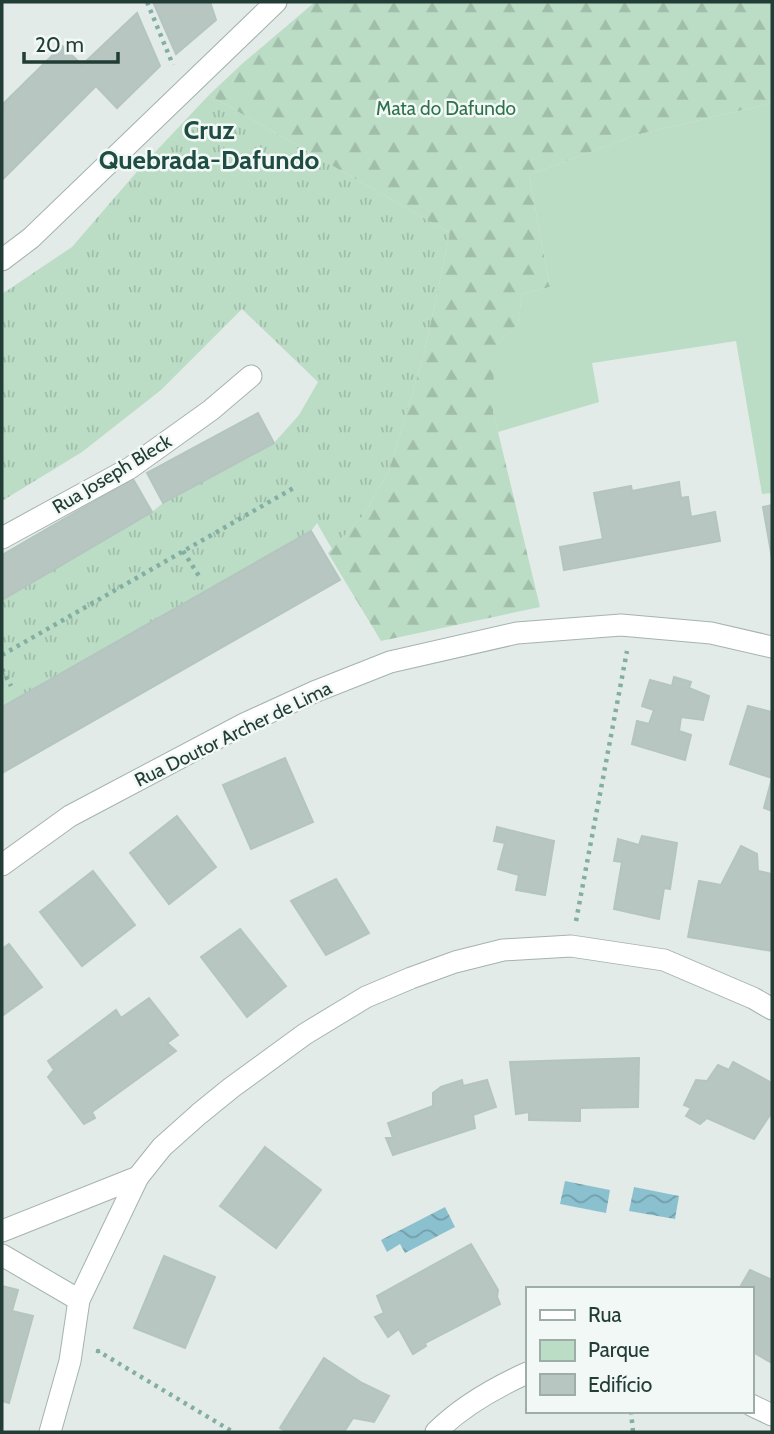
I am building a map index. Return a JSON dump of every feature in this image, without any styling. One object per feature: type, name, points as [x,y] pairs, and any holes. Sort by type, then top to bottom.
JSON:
[{"type":"street","points":[[2,260],[31,238],[276,2]]},
{"type":"street","name":"Rua Joseph Bleck","points":[[2,538],[130,468],[211,411],[251,376]]},
{"type":"street","name":"Rua Doutor Archer de Lima","points":[[2,864],[70,816],[244,724],[390,662],[517,633],[621,625],[711,633],[772,647]]},
{"type":"street","points":[[50,1432],[71,1361],[79,1300],[138,1177],[162,1147],[198,1114],[305,1034],[338,1013],[366,997],[467,958],[503,950],[571,946],[664,960],[753,998],[772,1009]]},
{"type":"street","points":[[2,1231],[138,1177]]},
{"type":"street","points":[[2,1255],[79,1300]]},
{"type":"street","points":[[436,1432],[449,1419],[494,1388],[526,1373]]},
{"type":"street","points":[[753,1406],[772,1415]]},
{"type":"path","points":[[147,2],[183,92]]},
{"type":"path","points":[[2,654],[297,486]]},
{"type":"path","points":[[183,551],[199,576]]},
{"type":"path","points":[[571,946],[632,626]]},
{"type":"path","points":[[2,669],[11,686]]},
{"type":"path","points":[[98,1351],[233,1432]]},
{"type":"path","points":[[631,1413],[633,1432]]},
{"type":"green space","name":"Mata do Dafundo","points":[[315,2],[772,2],[772,103],[636,135],[529,175],[550,287],[522,294],[518,324],[498,343],[493,411],[540,607],[381,641],[328,553],[363,516],[389,471],[424,354],[450,233],[209,95]]},
{"type":"green space","points":[[209,95],[450,233],[424,354],[389,471],[363,516],[332,549],[317,523],[311,531],[2,707],[2,600],[163,503],[274,443],[299,415],[318,382],[242,309],[161,390],[82,452],[2,501],[2,294],[72,247],[141,167]]},
{"type":"green space","points":[[772,103],[772,493],[762,494],[736,341],[592,363],[599,402],[498,432],[493,411],[494,354],[498,343],[518,324],[522,294],[550,287],[529,175],[636,135]]},
{"type":"water","points":[[565,1181],[610,1190],[606,1213],[560,1204]]},
{"type":"water","points":[[634,1187],[679,1196],[675,1219],[629,1211]]},
{"type":"water","points":[[445,1207],[455,1227],[405,1253],[400,1244],[387,1252],[381,1240]]},
{"type":"building","points":[[153,2],[210,2],[216,20],[176,54]]},
{"type":"building","points":[[137,13],[160,66],[117,108],[96,86],[2,180],[2,105],[62,46],[82,65]]},
{"type":"building","points":[[258,413],[274,443],[163,503],[147,473]]},
{"type":"building","points":[[133,479],[152,512],[2,600],[2,555]]},
{"type":"building","points":[[679,482],[681,498],[688,497],[691,517],[715,512],[720,541],[564,570],[560,547],[603,539],[594,493],[631,486],[632,491]]},
{"type":"building","points":[[772,505],[772,558],[763,507]]},
{"type":"building","points":[[311,531],[340,580],[2,773],[2,707]]},
{"type":"building","points":[[674,677],[691,682],[689,688],[709,696],[703,720],[681,717],[679,731],[691,735],[685,760],[632,744],[637,721],[649,724],[654,710],[642,706],[650,680],[672,686]]},
{"type":"building","points":[[748,706],[772,712],[772,778],[730,764]]},
{"type":"building","points":[[285,758],[313,822],[251,849],[223,785]]},
{"type":"building","points":[[772,778],[772,811],[764,808]]},
{"type":"building","points":[[177,816],[216,867],[169,904],[130,853]]},
{"type":"building","points":[[497,827],[554,841],[545,895],[516,890],[519,875],[498,869],[505,843],[494,841]]},
{"type":"building","points":[[642,836],[677,843],[670,889],[664,888],[659,919],[614,909],[622,862],[614,861],[618,839],[639,845]]},
{"type":"building","points":[[741,846],[757,854],[758,871],[772,874],[772,951],[688,937],[699,881],[721,885]]},
{"type":"building","points":[[93,871],[135,925],[82,966],[40,912]]},
{"type":"building","points":[[336,879],[369,933],[326,955],[291,901]]},
{"type":"building","points":[[240,929],[286,986],[247,1017],[201,957]]},
{"type":"building","points":[[9,944],[42,987],[2,1016],[2,949]]},
{"type":"building","points":[[149,998],[178,1035],[167,1043],[176,1051],[92,1112],[95,1118],[84,1124],[48,1077],[54,1070],[48,1061],[116,1010],[121,1018]]},
{"type":"building","points":[[639,1058],[638,1107],[580,1108],[580,1121],[529,1120],[529,1112],[516,1114],[510,1062]]},
{"type":"building","points":[[733,1062],[772,1083],[772,1112],[754,1139],[707,1118],[700,1124],[686,1116],[691,1108],[684,1105],[696,1080],[707,1081],[718,1065],[729,1070]]},
{"type":"building","points":[[462,1080],[463,1086],[487,1080],[496,1107],[473,1115],[475,1128],[393,1155],[386,1138],[393,1138],[388,1123],[433,1106],[433,1093],[441,1087]]},
{"type":"building","points":[[265,1147],[321,1190],[276,1248],[220,1206]]},
{"type":"building","points":[[471,1244],[498,1290],[500,1304],[425,1343],[426,1346],[413,1354],[399,1329],[388,1337],[375,1317],[384,1313],[377,1296]]},
{"type":"building","points":[[164,1256],[215,1277],[185,1348],[134,1328]]},
{"type":"building","points":[[750,1270],[772,1280],[772,1363],[753,1352],[753,1287],[740,1287]]},
{"type":"building","points":[[2,1286],[18,1290],[12,1311],[33,1316],[9,1403],[2,1401]]},
{"type":"building","points":[[324,1358],[362,1383],[389,1396],[374,1422],[353,1418],[344,1432],[287,1432],[280,1428]]},
{"type":"district","name":"Cruz Quebrada-Dafundo","points":[[209,145]]}]
